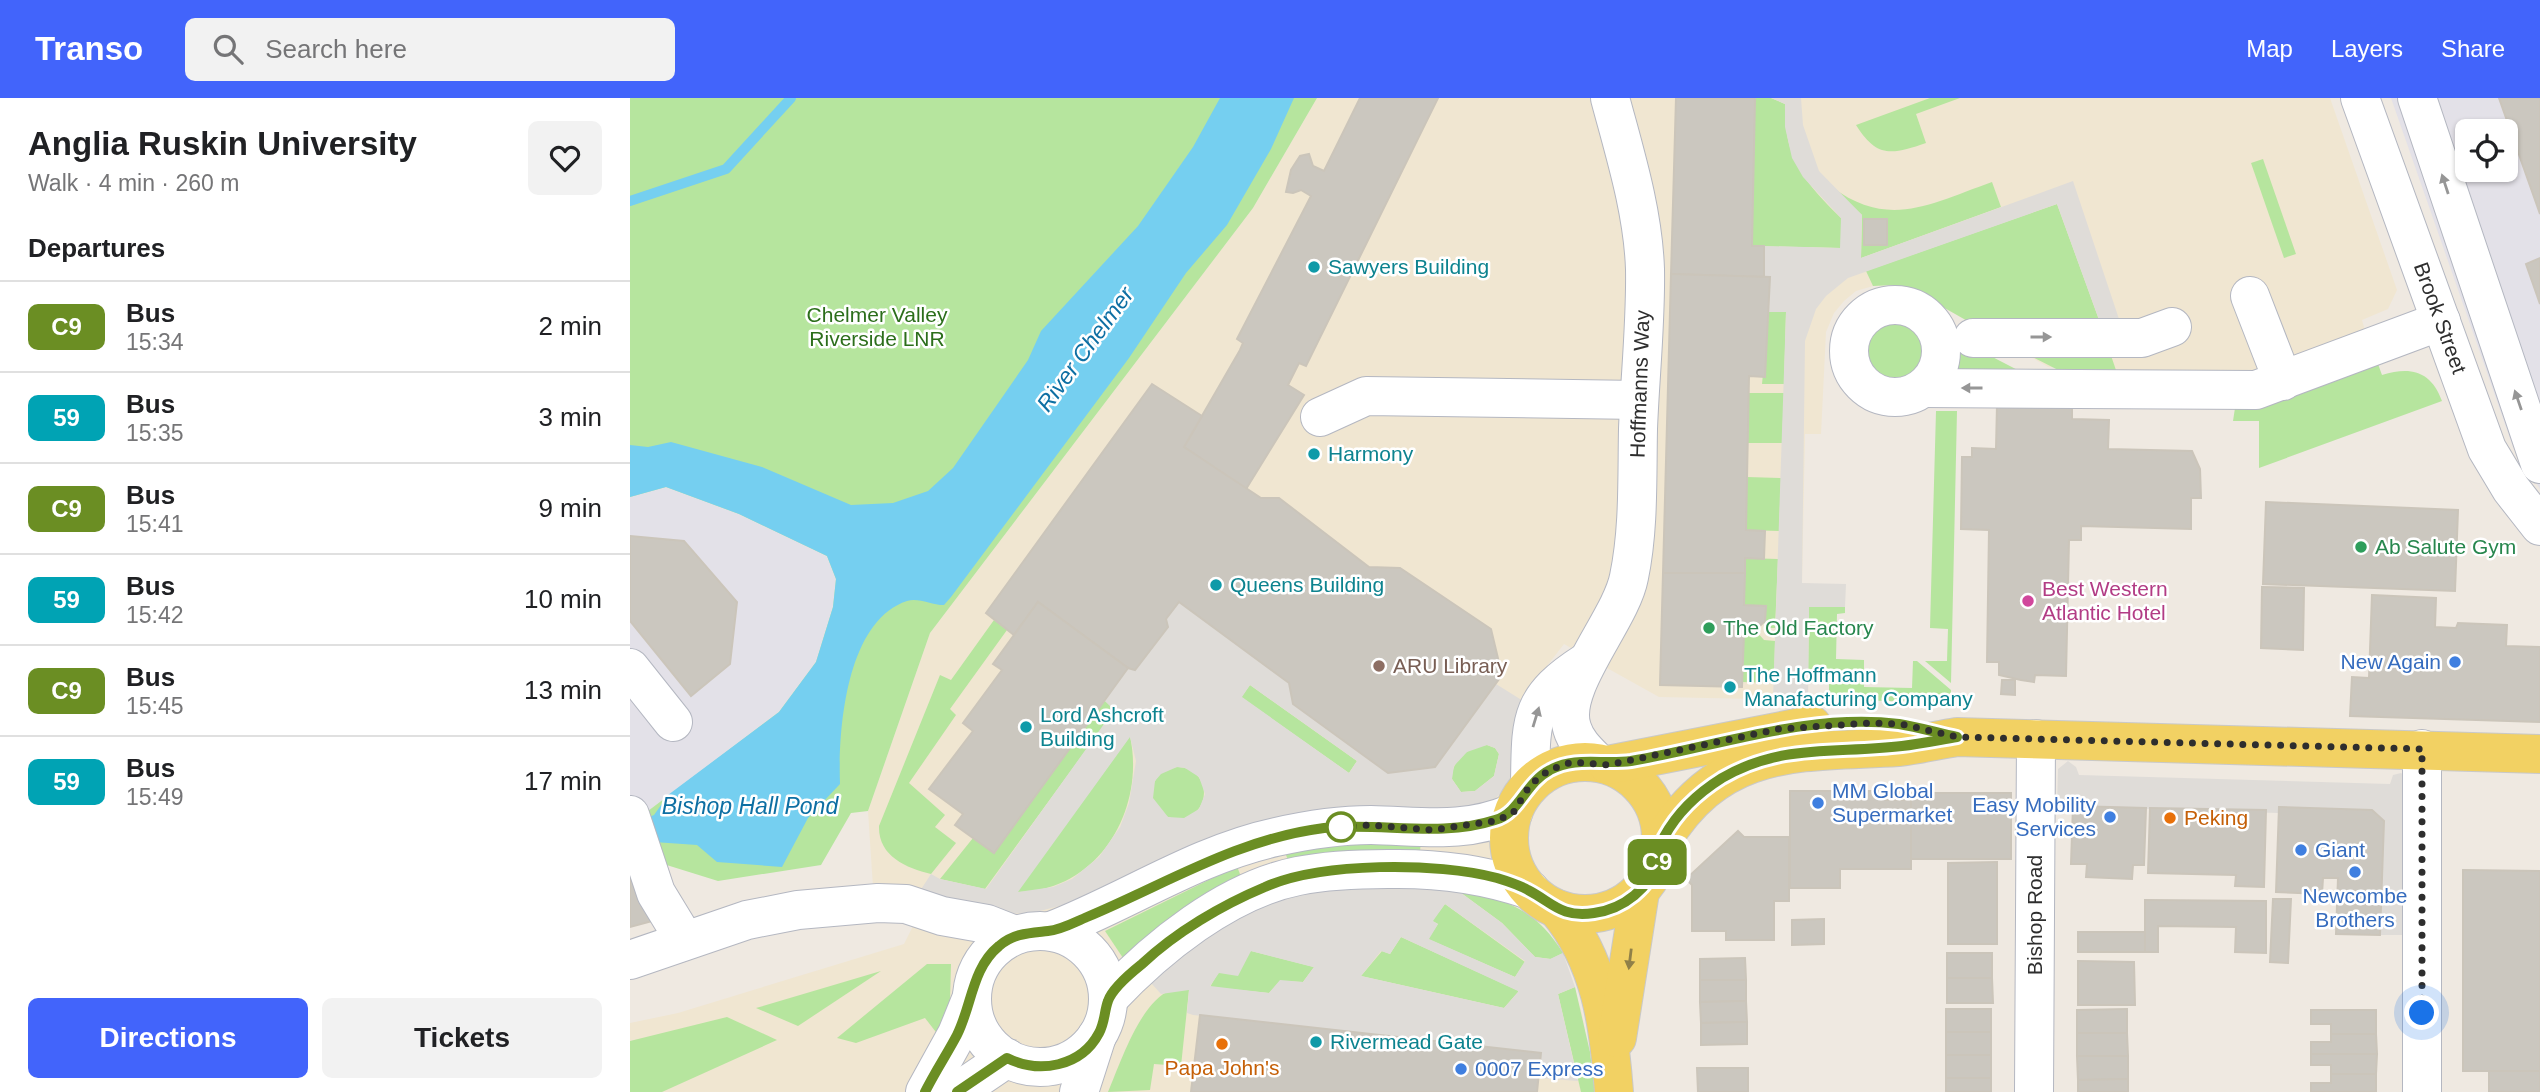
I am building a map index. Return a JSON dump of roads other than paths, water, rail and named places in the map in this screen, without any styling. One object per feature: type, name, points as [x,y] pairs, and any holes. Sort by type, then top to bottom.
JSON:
[{"type":"main road","points":[[1613,1081],[1597,982],[1590,959],[1577,933],[1518,873],[1510,854],[1509,833],[1522,799],[1549,770],[1572,762],[1602,763],[1810,725],[1901,724],[1957,737]]},
{"type":"main road","points":[[1544,900],[1575,914],[1601,912],[1626,902],[1640,892],[1651,877],[1662,841],[1676,817],[1693,800],[1723,778],[1762,760],[1813,749],[1900,747],[1957,737],[2540,754]]},
{"type":"main road","points":[[1602,763],[1626,773],[1647,794],[1660,821],[1662,841]]},
{"type":"main road","points":[[1613,1081],[1640,892]]},
{"type":"street","name":"Hoffmanns Way","points":[[1602,763],[1579,743],[1571,726],[1573,699],[1586,662],[1615,616],[1629,579],[1635,534],[1645,269],[1636,192],[1610,98]]},
{"type":"street","name":"Brook Street","points":[[2360,98],[2487,449],[2511,489],[2540,526]]},
{"type":"street","points":[[2417,98],[2540,464]]},
{"type":"street","points":[[2250,296],[2283,381]]},
{"type":"street","points":[[2065,389],[1973,338],[1921,312],[1896,304],[1870,312],[1853,332],[1850,359],[1862,383],[1885,396],[1908,396],[1924,388],[2065,389],[2256,390],[2441,321]]},
{"type":"street","points":[[1921,312],[1931,321],[1941,343],[1938,368],[1924,388]]},
{"type":"street","points":[[1973,338],[2142,338],[2172,327]]},
{"type":"street","points":[[1320,417],[1366,396],[1639,400]]},
{"type":"street","name":"Hoffmanns Way","points":[[1522,799],[1531,733],[1541,703],[1555,681],[1586,662]]},
{"type":"street","points":[[630,668],[673,722]]},
{"type":"street","name":"Bishop Road","points":[[2034,1092],[2036,739]]},
{"type":"street","points":[[2422,749],[2423,1092]]},
{"type":"street","points":[[925,1092],[957,1034],[985,959],[1000,944],[1229,852],[1276,837],[1324,828],[1370,825],[1432,830],[1495,821],[1522,799]]},
{"type":"street","points":[[634,826],[656,893],[684,939]]},
{"type":"street","points":[[1108,999],[1142,964],[1171,940],[1248,894],[1297,876],[1346,869],[1430,869],[1495,878],[1544,900]]},
{"type":"street","points":[[630,960],[684,939],[747,920],[798,910],[878,903],[906,904],[942,916],[1077,942],[1098,962],[1106,980],[1108,999],[1106,1019],[1087,1049],[1059,1065],[1023,1072],[957,1092]]},
{"type":"street","points":[[942,916],[960,943],[974,987],[974,1015],[981,1032],[992,1047],[1023,1072]]},
{"type":"street","points":[[1079,1092],[1097,1036]]},
{"type":"water","points":[[1220,98],[1294,98],[1271,149],[1227,225],[1186,273],[1129,358],[951,597],[944,605],[907,601],[887,612],[871,630],[858,653],[844,708],[840,784],[808,818],[782,867],[717,862],[697,845],[654,842],[646,818],[654,815],[668,795],[779,712],[816,662],[833,607],[836,579],[827,556],[739,514],[666,487],[630,497],[630,445],[648,447],[671,442],[762,467],[851,505],[893,503],[928,491],[953,468],[1028,360],[1041,331],[1138,226],[1193,147]]},
{"type":"waterway","points":[[630,201],[726,169],[791,98]]},
{"type":"place","name":"Sawyers Building","points":[[1314,267]]},
{"type":"place","name":"Harmony","points":[[1314,454]]},
{"type":"place","name":"Ab Salute Gym","points":[[2361,547]]},
{"type":"place","name":"Queens Building","points":[[1216,585]]},
{"type":"place","name":"Best Western Atlantic Hotel","points":[[2028,601]]},
{"type":"place","name":"The Old Factory","points":[[1709,628]]},
{"type":"place","name":"New Again","points":[[2455,662]]},
{"type":"place","name":"ARU Library","points":[[1379,666]]},
{"type":"place","name":"The Hoffmann Manafacturing Company","points":[[1730,687]]},
{"type":"place","name":"Lord Ashcroft Building","points":[[1026,727]]},
{"type":"place","name":"MM Global Supermarket","points":[[1818,803]]},
{"type":"place","name":"Easy Mobility Services","points":[[2110,817]]},
{"type":"place","name":"Peking","points":[[2170,818]]},
{"type":"place","name":"Giant","points":[[2301,850]]},
{"type":"place","name":"Newcombe Brothers","points":[[2355,872]]},
{"type":"place","name":"Rivermead Gate","points":[[1316,1042]]},
{"type":"place","name":"Papa John's","points":[[1222,1044]]},
{"type":"place","name":"0007 Express","points":[[1461,1069]]},
{"type":"park label","name":"Chelmer Valley Riverside LNR","points":[[877,327]]},
{"type":"water label","name":"River Chelmer","points":[[1085,349]]},
{"type":"water label","name":"Bishop Hall Pond","points":[[750,806]]}]
